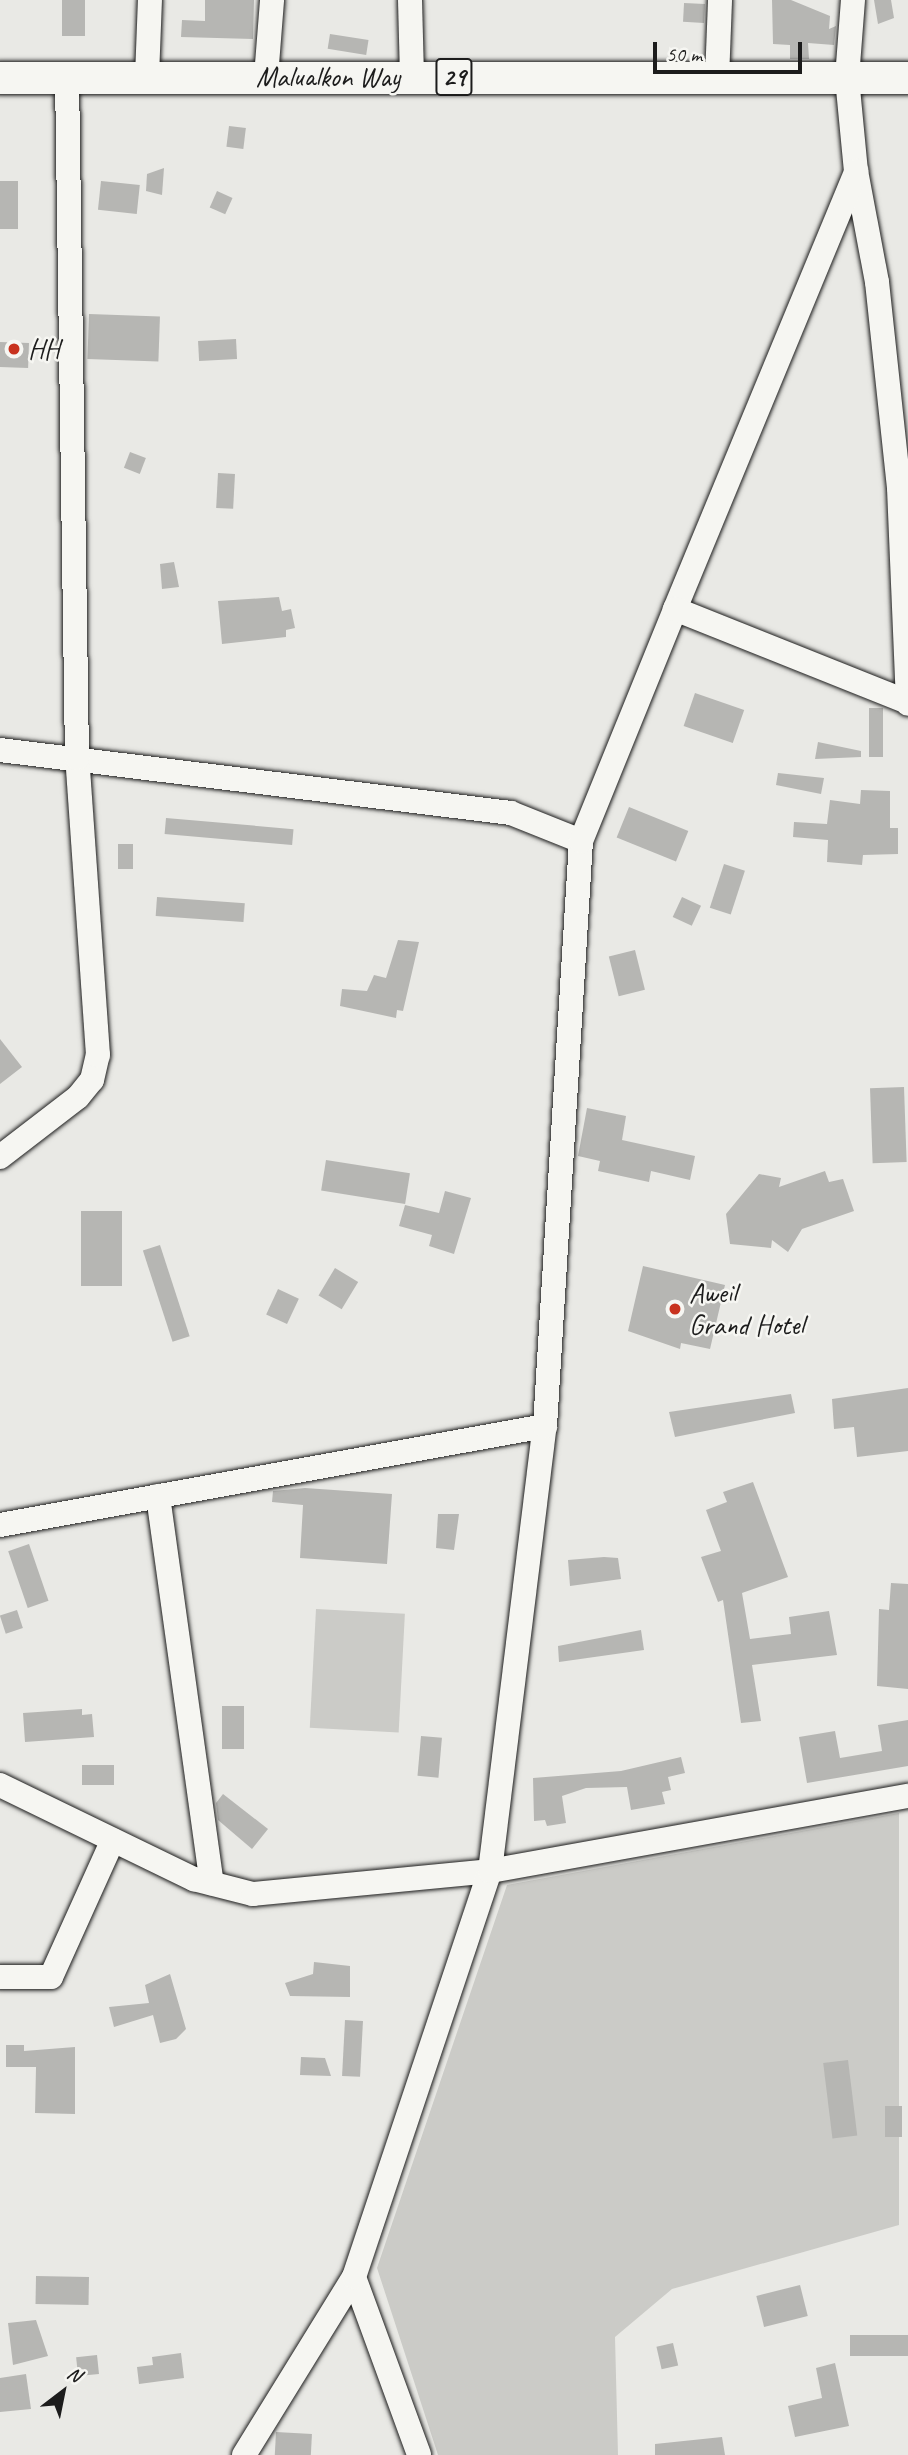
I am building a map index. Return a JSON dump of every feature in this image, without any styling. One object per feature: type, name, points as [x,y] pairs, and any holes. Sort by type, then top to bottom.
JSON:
[{"type":"main road","name":"Malualkon Way","points":[[0,78],[908,78]]},
{"type":"street","points":[[147,77],[150,0]]},
{"type":"street","points":[[266,77],[272,0]]},
{"type":"street","points":[[410,0],[412,77]]},
{"type":"street","points":[[717,79],[720,0]]},
{"type":"street","points":[[675,609],[908,703],[899,488],[877,282],[856,171],[847,78],[853,0]]},
{"type":"street","points":[[0,1157],[78,1097],[92,1080],[98,1055],[77,758],[67,78]]},
{"type":"street","points":[[244,2455],[354,2277],[491,1871],[545,1426],[581,841],[856,171]]},
{"type":"street","points":[[0,750],[511,813],[581,841]]},
{"type":"street","points":[[0,1525],[545,1426]]},
{"type":"street","points":[[158,1496],[212,1883]]},
{"type":"street","points":[[0,1786],[212,1883],[253,1894],[309,1892],[491,1871],[908,1796]]},
{"type":"street","points":[[0,1977],[51,1977],[113,1840]]},
{"type":"street","points":[[354,2277],[419,2455]]},
{"type":"shaded area","points":[[316,1609],[405,1614],[399,1732],[310,1728]]},
{"type":"shaded area","points":[[899,1813],[899,2225],[672,2289],[615,2337],[618,2455],[438,2455],[377,2268],[507,1885]]},
{"type":"building","points":[[62,0],[85,0],[85,36],[62,36]]},
{"type":"building","points":[[205,0],[254,0],[253,39],[181,37],[182,20],[205,21]]},
{"type":"building","points":[[772,0],[791,0],[830,16],[829,29],[836,26],[834,45],[808,43],[809,59],[790,59],[790,45],[773,44]]},
{"type":"building","points":[[874,0],[891,0],[894,18],[878,24]]},
{"type":"building","points":[[684,3],[705,4],[704,23],[683,22]]},
{"type":"building","points":[[330,34],[369,40],[366,55],[328,49]]},
{"type":"building","points":[[229,126],[246,128],[243,149],[226,147]]},
{"type":"building","points":[[164,168],[162,195],[146,191],[147,174]]},
{"type":"building","points":[[0,181],[18,181],[18,229],[0,229]]},
{"type":"building","points":[[101,181],[140,185],[137,214],[98,210]]},
{"type":"building","points":[[217,191],[233,198],[225,214],[210,207]]},
{"type":"building","points":[[89,314],[160,316],[158,361],[87,359]]},
{"type":"building","points":[[236,339],[237,359],[199,361],[198,341]]},
{"type":"building","name":"HH","points":[[0,342],[29,343],[28,368],[0,367]]},
{"type":"building","points":[[130,452],[146,458],[140,474],[124,468]]},
{"type":"building","points":[[218,473],[235,474],[233,509],[216,508]]},
{"type":"building","points":[[174,562],[179,587],[162,589],[160,564]]},
{"type":"building","points":[[279,597],[282,611],[291,609],[295,628],[286,630],[286,637],[222,644],[218,601]]},
{"type":"building","points":[[695,693],[744,710],[733,743],[684,726]]},
{"type":"building","points":[[869,708],[883,708],[883,757],[869,757]]},
{"type":"building","points":[[818,742],[861,751],[861,757],[815,759]]},
{"type":"building","points":[[778,773],[824,778],[821,794],[776,785]]},
{"type":"building","points":[[861,790],[890,791],[890,828],[898,828],[898,854],[863,855],[862,865],[827,862],[828,840],[793,837],[794,822],[827,824],[830,800],[860,804]]},
{"type":"building","points":[[629,807],[688,831],[676,862],[617,838]]},
{"type":"building","points":[[166,818],[294,829],[292,845],[165,834]]},
{"type":"building","points":[[118,844],[133,844],[133,869],[118,869]]},
{"type":"building","points":[[724,864],[745,871],[731,915],[710,908]]},
{"type":"building","points":[[157,897],[245,903],[243,922],[156,916]]},
{"type":"building","points":[[682,897],[701,906],[692,926],[673,917]]},
{"type":"building","points":[[398,940],[419,942],[403,1011],[397,1010],[396,1018],[340,1006],[342,989],[367,991],[374,975],[386,978]]},
{"type":"building","points":[[635,950],[645,990],[619,996],[609,957]]},
{"type":"building","points":[[0,1039],[22,1067],[0,1084]]},
{"type":"building","points":[[904,1087],[907,1162],[873,1163],[870,1088]]},
{"type":"building","points":[[587,1108],[626,1116],[622,1140],[695,1156],[690,1180],[651,1171],[649,1182],[598,1171],[600,1161],[578,1156]]},
{"type":"building","points":[[326,1160],[410,1173],[405,1204],[321,1191]]},
{"type":"building","points":[[825,1171],[829,1182],[843,1179],[854,1211],[802,1229],[788,1252],[772,1240],[771,1248],[730,1244],[726,1214],[759,1174],[781,1178],[779,1187]]},
{"type":"building","points":[[445,1191],[471,1198],[454,1254],[429,1246],[432,1235],[399,1226],[405,1205],[439,1213]]},
{"type":"building","points":[[81,1211],[122,1211],[122,1286],[81,1286]]},
{"type":"building","points":[[160,1245],[190,1336],[173,1342],[143,1251]]},
{"type":"building","points":[[643,1266],[725,1285],[710,1349],[681,1343],[680,1349],[628,1331]]},
{"type":"building","points":[[335,1268],[358,1282],[342,1309],[319,1295]]},
{"type":"building","points":[[278,1289],[299,1299],[287,1324],[266,1314]]},
{"type":"building","points":[[908,1388],[908,1451],[857,1457],[854,1427],[834,1429],[832,1399]]},
{"type":"building","points":[[791,1394],[795,1413],[675,1437],[669,1412]]},
{"type":"building","points":[[753,1482],[788,1577],[742,1593],[750,1639],[791,1634],[789,1617],[829,1611],[837,1655],[752,1665],[761,1721],[741,1723],[723,1600],[718,1602],[701,1557],[721,1551],[706,1510],[727,1502],[723,1492]]},
{"type":"building","points":[[305,1488],[392,1494],[387,1564],[300,1558],[303,1505],[272,1502],[273,1491]]},
{"type":"building","points":[[438,1514],[459,1514],[454,1550],[436,1548]]},
{"type":"building","points":[[29,1544],[49,1601],[28,1608],[8,1551]]},
{"type":"building","points":[[618,1558],[621,1579],[570,1586],[568,1560]]},
{"type":"building","points":[[891,1583],[908,1584],[908,1689],[877,1686],[879,1609],[889,1610]]},
{"type":"building","points":[[17,1610],[23,1628],[6,1634],[0,1616]]},
{"type":"building","points":[[641,1630],[644,1650],[559,1662],[558,1646]]},
{"type":"building","points":[[222,1706],[244,1706],[244,1749],[222,1749]]},
{"type":"building","points":[[82,1709],[82,1715],[92,1714],[94,1737],[25,1742],[23,1713]]},
{"type":"building","points":[[908,1720],[908,1766],[807,1783],[799,1737],[835,1731],[840,1758],[882,1751],[878,1725]]},
{"type":"building","points":[[421,1736],[442,1738],[438,1778],[418,1776]]},
{"type":"building","points":[[681,1757],[685,1773],[668,1777],[671,1790],[662,1792],[665,1804],[631,1810],[627,1787],[586,1788],[562,1796],[566,1823],[547,1826],[545,1820],[534,1821],[533,1778],[621,1771]]},
{"type":"building","points":[[82,1765],[114,1765],[114,1785],[82,1785]]},
{"type":"building","points":[[223,1794],[268,1829],[252,1849],[218,1820],[216,1803]]},
{"type":"building","points":[[314,1962],[350,1966],[350,1997],[290,1996],[285,1983],[313,1974]]},
{"type":"building","points":[[170,1974],[186,2029],[176,2039],[160,2043],[153,2015],[114,2027],[109,2007],[149,2003],[145,1985]]},
{"type":"building","points":[[345,2020],[363,2021],[360,2077],[342,2076]]},
{"type":"building","points":[[6,2045],[24,2045],[24,2051],[75,2047],[75,2114],[35,2113],[36,2067],[6,2067]]},
{"type":"building","points":[[301,2057],[325,2058],[331,2076],[300,2075]]},
{"type":"building","points":[[848,2060],[857,2135],[832,2138],[823,2063]]},
{"type":"building","points":[[885,2106],[902,2106],[902,2137],[885,2137]]},
{"type":"building","points":[[36,2276],[89,2277],[89,2305],[36,2304]]},
{"type":"building","points":[[800,2285],[808,2316],[764,2327],[756,2296]]},
{"type":"building","points":[[36,2320],[48,2356],[13,2365],[8,2323]]},
{"type":"building","points":[[850,2335],[908,2335],[908,2356],[850,2356]]},
{"type":"building","points":[[673,2343],[678,2365],[662,2369],[656,2347]]},
{"type":"building","points":[[181,2353],[184,2378],[139,2384],[137,2367],[153,2365],[152,2357]]},
{"type":"building","points":[[97,2355],[99,2374],[78,2376],[76,2357]]},
{"type":"building","points":[[835,2363],[849,2426],[795,2437],[788,2406],[822,2398],[816,2368]]},
{"type":"building","points":[[26,2374],[31,2409],[0,2412],[0,2378]]},
{"type":"building","points":[[276,2432],[312,2434],[311,2455],[275,2455]]},
{"type":"building","points":[[722,2437],[725,2455],[655,2455],[655,2444]]},
{"type":"place","name":"HH","points":[[14,349]]},
{"type":"place","name":"Aweil Grand Hotel","points":[[675,1309]]}]
